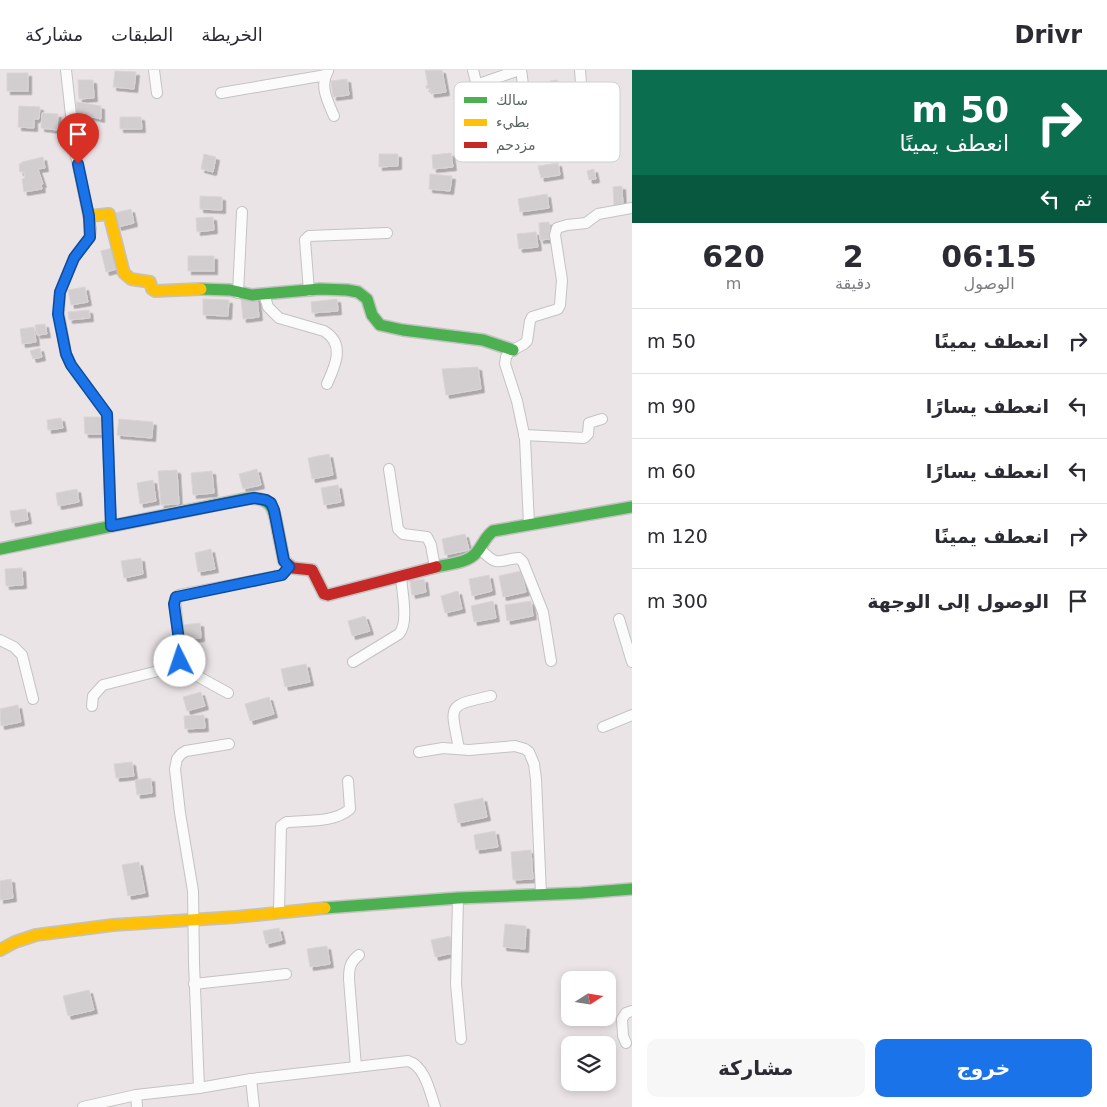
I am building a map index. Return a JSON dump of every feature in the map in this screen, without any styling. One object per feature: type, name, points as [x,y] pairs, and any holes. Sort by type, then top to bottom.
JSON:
[{"type":"street","points":[[66,70],[75,151],[89,216],[90,237],[74,258],[60,292],[58,314],[66,354],[71,365],[107,414],[111,526]]},
{"type":"street","points":[[154,70],[157,93]]},
{"type":"street","points":[[486,82],[520,70]]},
{"type":"street","points":[[221,93],[328,72],[325,93],[334,116]]},
{"type":"street","points":[[529,524],[527,459],[524,435],[517,401],[505,364],[507,354],[527,341],[532,317],[558,309],[560,305],[562,280],[555,235],[557,228],[586,223],[598,214],[632,208]]},
{"type":"street","points":[[238,293],[242,212]]},
{"type":"street","points":[[89,216],[108,214],[124,273],[131,279],[150,282],[154,290],[230,290],[251,295],[344,290],[362,293],[366,298],[374,320],[382,326],[420,333],[482,339],[501,344],[513,350]]},
{"type":"street","points":[[309,291],[305,240],[309,236],[387,233]]},
{"type":"street","points":[[264,294],[268,307],[279,318],[324,331],[333,338],[337,358],[326,384]]},
{"type":"street","points":[[524,435],[584,438],[588,434],[589,423],[602,419]]},
{"type":"street","points":[[389,469],[398,529],[403,534],[426,537],[430,545],[435,568]]},
{"type":"street","points":[[0,548],[260,498],[271,503],[274,510],[284,561],[289,567],[312,570],[324,594],[328,595],[468,559],[475,556],[486,536],[493,531],[632,507]]},
{"type":"street","points":[[480,550],[493,561],[500,562],[519,558],[524,562],[543,612],[551,661]]},
{"type":"street","points":[[92,706],[93,696],[104,685],[170,668],[178,663],[181,655],[174,604],[176,597],[282,575],[289,567]]},
{"type":"street","points":[[354,662],[399,634],[402,630],[404,620],[401,577]]},
{"type":"street","points":[[619,619],[632,662]]},
{"type":"street","points":[[0,640],[14,647],[22,655],[33,700]]},
{"type":"street","points":[[181,655],[199,677],[228,693]]},
{"type":"street","points":[[459,749],[453,714],[456,706],[491,696]]},
{"type":"street","points":[[603,727],[632,715]]},
{"type":"street","points":[[199,1088],[194,984],[193,891],[176,769],[177,759],[181,754],[192,748],[229,744]]},
{"type":"street","points":[[419,752],[443,748],[469,750],[515,746],[525,749],[532,757],[536,779],[541,894]]},
{"type":"street","points":[[279,912],[281,826],[287,822],[334,817],[346,812],[350,809],[351,802],[348,781]]},
{"type":"street","points":[[0,950],[25,938],[57,931],[113,924],[458,898],[632,889]]},
{"type":"street","points":[[458,898],[456,984],[461,1040]]},
{"type":"street","points":[[356,1067],[349,967],[359,955]]},
{"type":"street","points":[[194,984],[286,974]]},
{"type":"street","points":[[626,1043],[623,1036],[622,1019],[632,1011]]},
{"type":"street","points":[[83,1107],[136,1096],[251,1079],[408,1061],[413,1063],[422,1073],[435,1107]]},
{"type":"street","points":[[251,1079],[254,1107]]},
{"type":"street","points":[[136,1096],[137,1107]]},
{"type":"building","points":[[425,70],[442,70],[446,92],[431,94],[430,89],[426,88],[428,85]]},
{"type":"building","points":[[115,71],[136,72],[134,89],[113,87]]},
{"type":"building","points":[[7,73],[28,73],[28,91],[7,91]]},
{"type":"building","points":[[347,79],[349,95],[333,97],[331,81]]},
{"type":"building","points":[[78,80],[93,80],[94,98],[79,99]]},
{"type":"building","points":[[77,102],[101,106],[101,119],[76,113]]},
{"type":"building","points":[[19,106],[40,107],[39,119],[34,119],[34,128],[18,127]]},
{"type":"building","points":[[42,113],[58,114],[57,130],[41,128]]},
{"type":"building","points":[[120,117],[141,117],[142,129],[120,129]]},
{"type":"building","points":[[451,153],[453,167],[433,169],[432,155]]},
{"type":"building","points":[[204,154],[216,157],[213,172],[201,169]]},
{"type":"building","points":[[379,154],[398,154],[398,166],[379,167]]},
{"type":"building","points":[[43,157],[45,168],[38,169],[43,184],[41,184],[42,189],[24,192],[22,179],[25,178],[24,172],[20,172],[19,164]]},
{"type":"building","points":[[558,163],[560,175],[541,178],[538,166]]},
{"type":"building","points":[[594,169],[596,179],[589,180],[587,171]]},
{"type":"building","points":[[430,174],[452,176],[450,191],[429,189]]},
{"type":"building","points":[[622,186],[623,207],[614,207],[613,187]]},
{"type":"building","points":[[547,194],[549,208],[520,212],[518,199]]},
{"type":"building","points":[[200,196],[222,197],[222,210],[200,209]]},
{"type":"building","points":[[131,209],[134,223],[118,227],[115,213]]},
{"type":"building","points":[[213,217],[214,230],[197,232],[196,218]]},
{"type":"building","points":[[549,222],[551,239],[540,240],[539,223]]},
{"type":"building","points":[[536,232],[538,247],[519,249],[517,234]]},
{"type":"building","points":[[116,247],[121,268],[106,272],[101,251]]},
{"type":"building","points":[[188,256],[214,256],[214,271],[188,271]]},
{"type":"building","points":[[85,287],[88,302],[71,305],[68,290]]},
{"type":"building","points":[[257,297],[259,317],[243,319],[241,299]]},
{"type":"building","points":[[203,299],[229,300],[228,316],[203,315]]},
{"type":"building","points":[[337,299],[338,311],[312,313],[311,302]]},
{"type":"building","points":[[89,310],[90,318],[69,320],[68,312]]},
{"type":"building","points":[[45,324],[47,334],[37,335],[35,325]]},
{"type":"building","points":[[34,327],[36,342],[22,344],[20,329]]},
{"type":"building","points":[[40,348],[42,357],[33,359],[30,351]]},
{"type":"building","points":[[478,367],[481,389],[446,395],[442,369]]},
{"type":"building","points":[[84,417],[105,417],[105,434],[85,434]]},
{"type":"building","points":[[61,418],[63,428],[48,430],[47,420]]},
{"type":"building","points":[[119,419],[153,422],[152,438],[117,435]]},
{"type":"building","points":[[329,454],[333,475],[312,479],[308,458]]},
{"type":"building","points":[[257,469],[261,485],[243,489],[239,474]]},
{"type":"building","points":[[177,470],[179,504],[161,505],[158,471]]},
{"type":"building","points":[[212,471],[214,493],[193,495],[191,473]]},
{"type":"building","points":[[153,480],[156,501],[140,504],[137,483]]},
{"type":"building","points":[[338,485],[341,502],[324,505],[321,488]]},
{"type":"building","points":[[77,489],[79,502],[58,506],[56,493]]},
{"type":"building","points":[[26,509],[28,520],[12,523],[10,511]]},
{"type":"building","points":[[465,534],[469,550],[445,555],[442,539]]},
{"type":"building","points":[[211,549],[215,569],[198,572],[195,553]]},
{"type":"building","points":[[141,558],[143,574],[124,578],[121,561]]},
{"type":"building","points":[[22,568],[23,585],[6,586],[5,569]]},
{"type":"building","points":[[521,571],[526,592],[503,597],[499,576]]},
{"type":"building","points":[[489,575],[492,591],[472,596],[469,579]]},
{"type":"building","points":[[424,579],[426,592],[412,595],[410,581]]},
{"type":"building","points":[[458,591],[462,609],[445,613],[441,596]]},
{"type":"building","points":[[493,601],[496,618],[474,622],[471,606]]},
{"type":"building","points":[[531,601],[533,616],[507,621],[505,605]]},
{"type":"building","points":[[365,616],[370,631],[352,636],[348,621]]},
{"type":"building","points":[[200,623],[201,638],[184,639],[183,625]]},
{"type":"building","points":[[306,664],[310,682],[285,687],[281,669]]},
{"type":"building","points":[[201,692],[205,706],[187,711],[183,697]]},
{"type":"building","points":[[269,697],[274,714],[250,721],[245,704]]},
{"type":"building","points":[[18,705],[21,722],[1,726],[0,709]]},
{"type":"building","points":[[204,715],[205,728],[185,729],[184,716]]},
{"type":"building","points":[[132,762],[134,776],[116,778],[114,764]]},
{"type":"building","points":[[151,778],[152,793],[137,795],[135,780]]},
{"type":"building","points":[[483,798],[487,817],[458,823],[454,804]]},
{"type":"building","points":[[495,831],[498,847],[476,850],[474,835]]},
{"type":"building","points":[[531,850],[533,879],[513,880],[511,852]]},
{"type":"building","points":[[139,862],[145,893],[128,896],[122,865]]},
{"type":"building","points":[[11,879],[13,898],[0,900],[0,881]]},
{"type":"building","points":[[505,924],[526,926],[525,949],[503,947]]},
{"type":"building","points":[[279,928],[282,940],[266,944],[263,931]]},
{"type":"building","points":[[450,936],[453,953],[435,957],[431,940]]},
{"type":"building","points":[[327,946],[330,964],[310,967],[307,949]]},
{"type":"building","points":[[89,990],[94,1010],[68,1016],[63,996]]},
{"type":"traffic: fast","points":[[201,289],[230,290],[252,295],[320,289],[358,292],[367,299],[372,315],[380,325],[403,330],[483,340],[513,350]]},
{"type":"traffic: fast","points":[[0,549],[249,498],[264,500],[268,503],[274,512],[278,531]]},
{"type":"traffic: fast","points":[[436,567],[468,559],[493,531],[632,507]]},
{"type":"traffic: fast","points":[[325,908],[458,898],[632,889]]},
{"type":"traffic: slow","points":[[89,216],[109,214],[124,273],[131,279],[150,282],[152,289],[155,291],[201,289]]},
{"type":"traffic: slow","points":[[0,950],[15,942],[36,935],[113,925],[236,917],[325,908]]},
{"type":"traffic: jam","points":[[278,531],[284,561],[293,568],[312,570],[324,594],[328,595],[436,567]]},
{"type":"route","points":[[78,164],[89,216],[90,237],[74,258],[60,292],[58,314],[66,354],[71,365],[107,414],[111,526],[218,504],[260,498],[271,503],[274,510],[284,561],[289,567],[282,575],[267,579],[213,588],[176,597],[174,604],[181,655],[180,661]]}]
